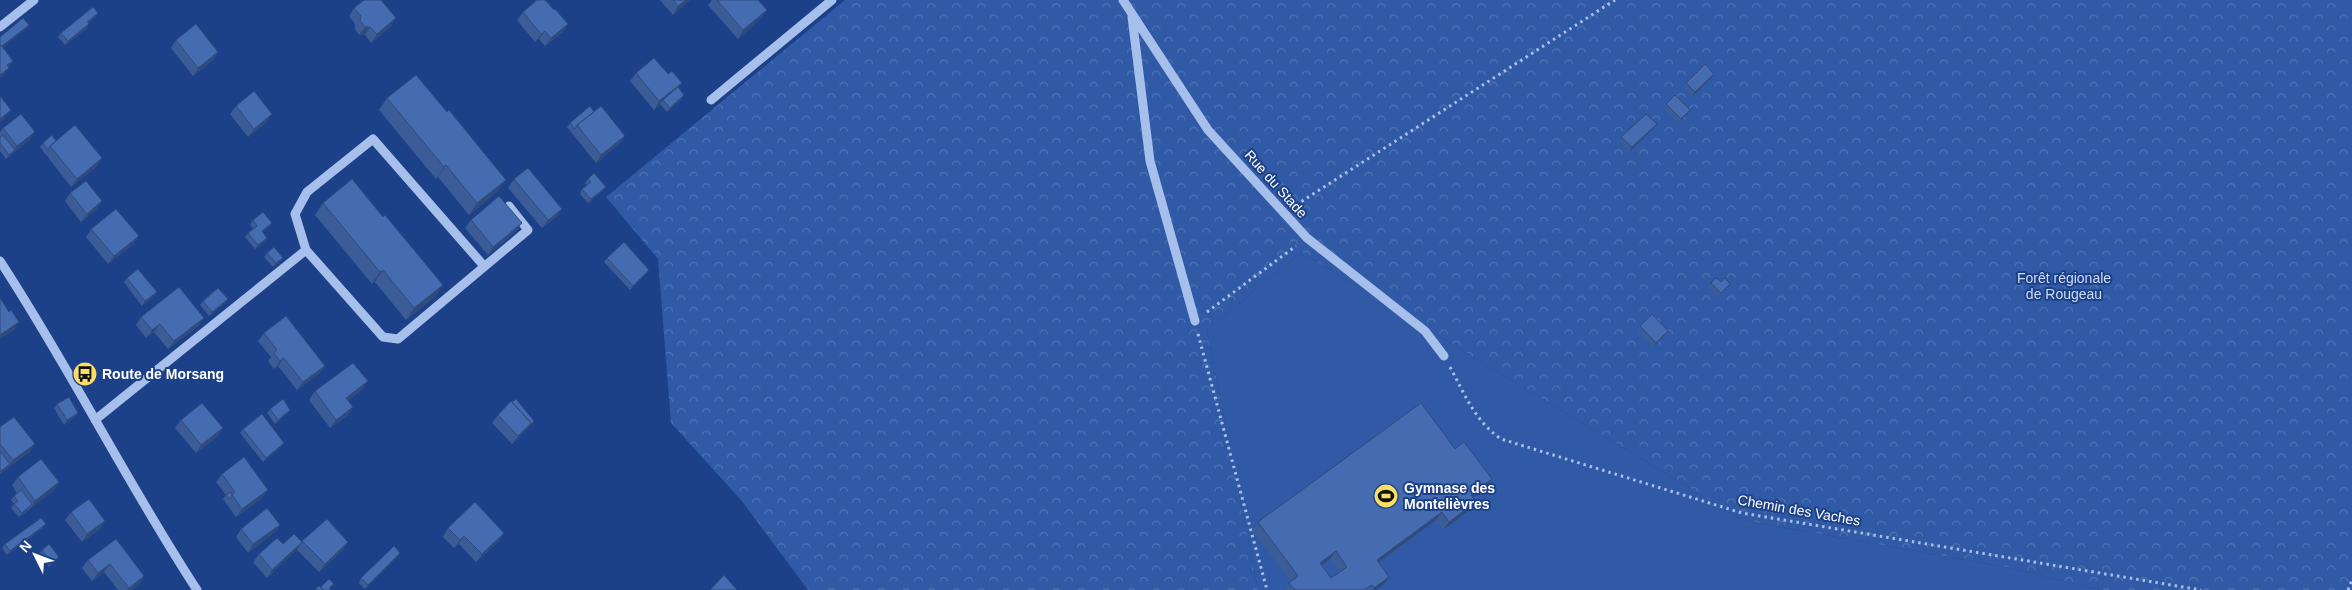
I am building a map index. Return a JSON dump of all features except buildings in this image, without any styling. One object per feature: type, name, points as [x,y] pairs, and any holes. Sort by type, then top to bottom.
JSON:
[{"type":"street","points":[[0,27],[34,0]]},
{"type":"street","points":[[711,100],[832,0]]},
{"type":"street","name":"Rue du Stade","points":[[1122,0],[1208,130],[1307,238],[1425,331],[1444,356]]},
{"type":"street","points":[[1131,14],[1150,160],[1195,321]]},
{"type":"street","points":[[484,266],[372,139],[307,192],[295,214],[306,250],[383,337],[398,339],[528,230],[509,206]]},
{"type":"street","points":[[94,420],[306,250]]},
{"type":"street","points":[[0,262],[40,322],[94,420],[197,590]]},
{"type":"path","points":[[1283,212],[1615,0]]},
{"type":"path","points":[[1267,590],[1195,321],[1307,238]]},
{"type":"path","name":"Chemin des Vaches","points":[[1444,356],[1475,416],[1501,440],[1742,513],[2201,590]]},
{"type":"path","points":[[2348,590],[2352,580]]},
{"type":"green space","name":"Forêt régionale de Rougeau","points":[[845,0],[2352,0],[2352,590],[2101,590],[2011,568],[1742,520],[1301,252],[1207,330],[1258,590],[808,590],[741,500],[671,423],[658,259],[606,197]]},
{"type":"green space","points":[[1301,252],[1742,520],[2011,568],[2101,590],[1258,590],[1207,330]]},
{"type":"place","name":"Route de Morsang","points":[[85,374]]},
{"type":"place","name":"Gymnase des Montelièvres","points":[[1386,496]]}]
